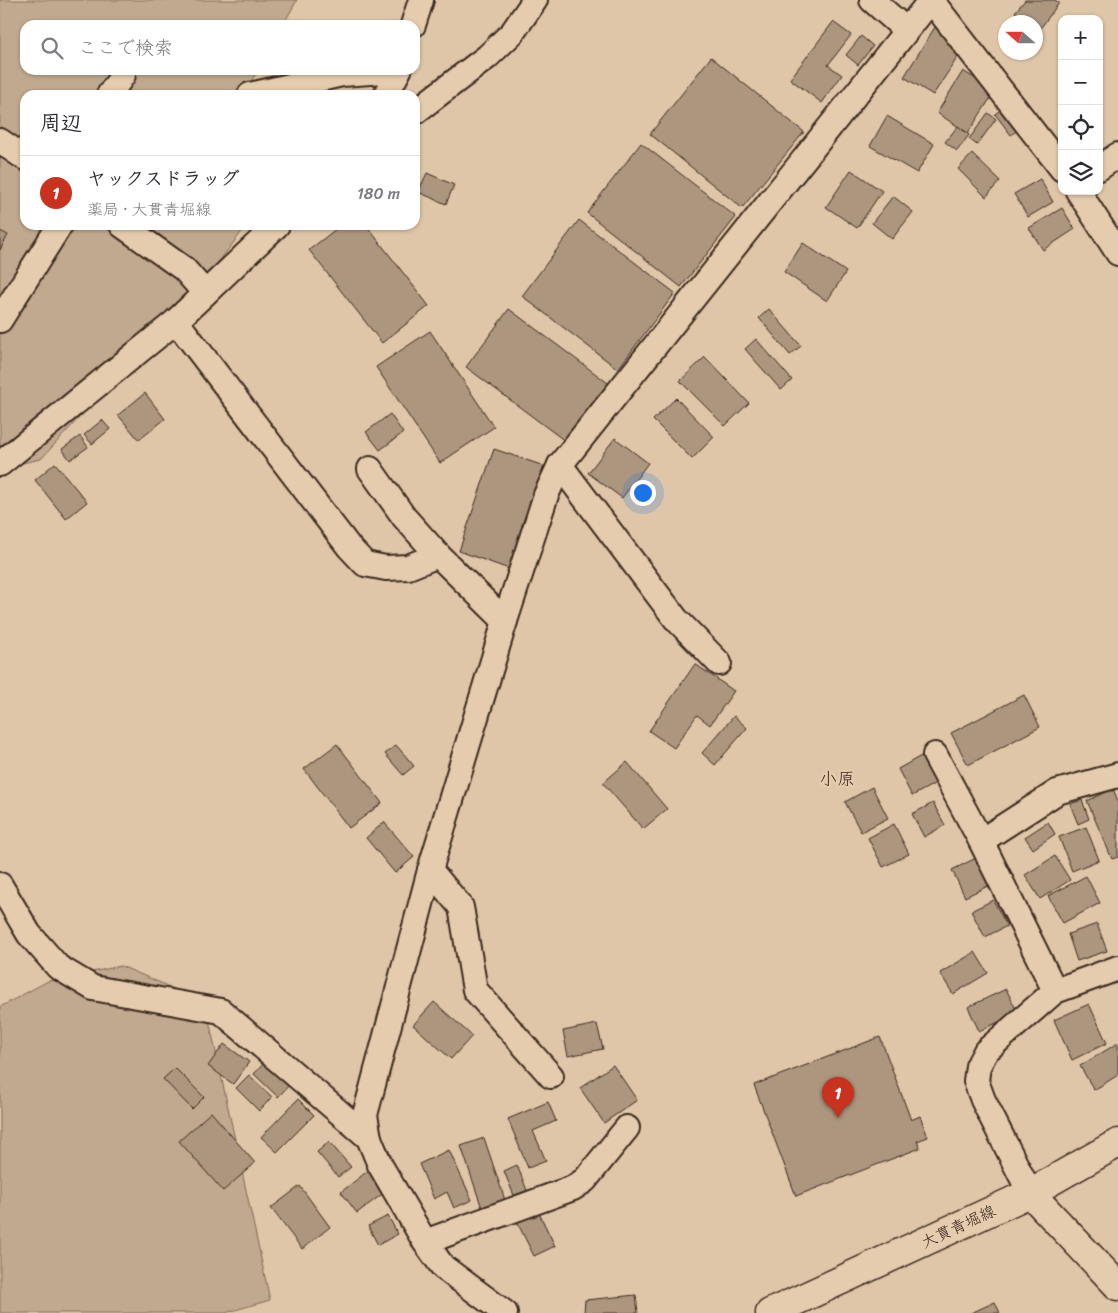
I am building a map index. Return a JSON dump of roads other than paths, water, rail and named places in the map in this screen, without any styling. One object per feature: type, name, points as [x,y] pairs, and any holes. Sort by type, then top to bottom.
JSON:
[{"type":"main road","name":"大貫青堀線","points":[[770,1313],[1030,1193],[1118,1143]]},
{"type":"main road","points":[[1030,1193],[1118,1286]]},
{"type":"street","points":[[415,20],[422,0]]},
{"type":"street","points":[[420,108],[487,57],[512,34],[535,0]]},
{"type":"street","points":[[872,0],[906,30]]},
{"type":"street","points":[[505,1313],[442,1267],[380,1166],[369,1138],[365,1115],[430,870],[505,621],[546,495],[560,465],[931,0],[1058,164]]},
{"type":"street","points":[[112,90],[122,75]]},
{"type":"street","points":[[272,90],[338,75]]},
{"type":"street","points":[[389,90],[396,75]]},
{"type":"street","points":[[0,141],[20,155]]},
{"type":"street","points":[[1103,165],[1118,155]]},
{"type":"street","points":[[1081,195],[1118,253]]},
{"type":"street","points":[[0,320],[57,230]]},
{"type":"street","points":[[129,230],[184,269],[205,293]]},
{"type":"street","points":[[0,464],[176,320],[272,230]]},
{"type":"street","points":[[176,320],[349,547],[365,564],[386,568],[408,567],[438,555]]},
{"type":"street","points":[[560,465],[676,619],[719,663]]},
{"type":"street","points":[[370,469],[404,517],[438,555],[505,621]]},
{"type":"street","points":[[935,755],[981,841],[1055,991]]},
{"type":"street","points":[[981,841],[1057,792],[1118,775]]},
{"type":"street","points":[[430,870],[461,907],[476,990],[551,1076]]},
{"type":"street","points":[[0,885],[28,934],[58,967],[94,988],[221,1011],[369,1138]]},
{"type":"street","points":[[1030,1193],[983,1100],[976,1080],[978,1066],[986,1052],[1055,991],[1118,968]]},
{"type":"street","points":[[425,1242],[573,1188],[585,1180],[628,1128]]},
{"type":"place","name":"ヤックスドラッグ","points":[[838,1118]]},
{"type":"district","name":"小原","points":[[837,779]]}]
